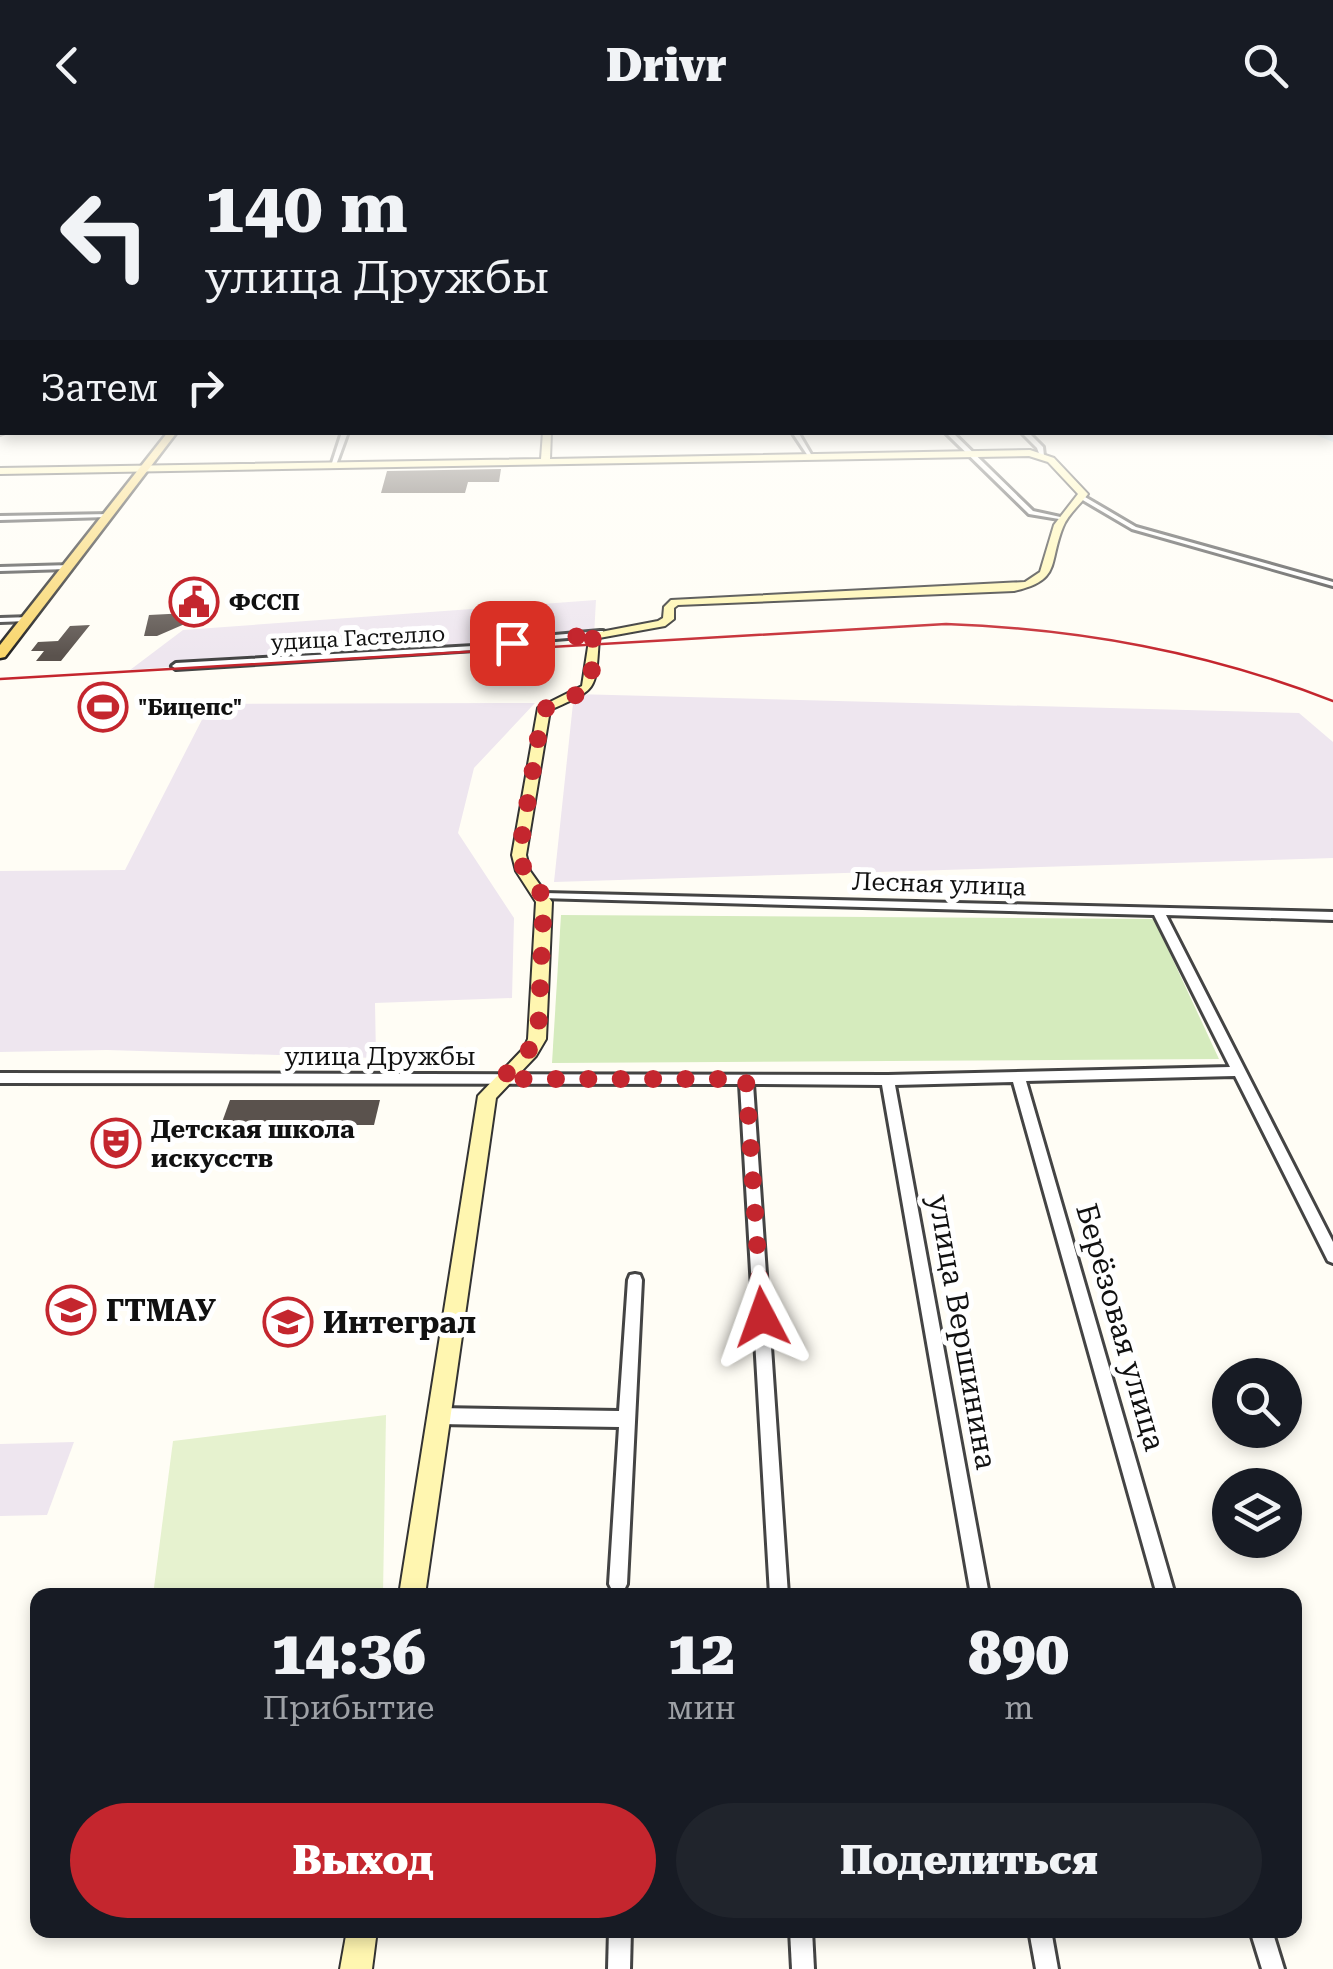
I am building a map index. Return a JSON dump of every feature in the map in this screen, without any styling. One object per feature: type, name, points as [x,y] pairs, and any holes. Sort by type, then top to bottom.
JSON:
[{"type":"main road","points":[[0,654],[133,484]]},
{"type":"street","points":[[1000,484],[1031,513],[1063,518]]},
{"type":"street","points":[[1069,484],[1083,498],[1134,528],[1333,584]]},
{"type":"street","points":[[413,1588],[488,1096],[538,1038],[544,896],[528,881],[519,855],[542,714],[551,702],[586,689],[595,639],[661,624],[668,619],[672,605],[688,600],[1036,584],[1047,575],[1063,518],[1083,498]]},
{"type":"street","points":[[0,518],[108,515]]},
{"type":"street","points":[[0,569],[68,567]]},
{"type":"street","points":[[0,620],[28,619]]},
{"type":"street","name":"удица Гастелло","points":[[176,666],[492,648],[532,639],[595,639]]},
{"type":"street","name":"Лесная улица","points":[[544,896],[1333,916]]},
{"type":"street","points":[[1159,913],[1333,1258]]},
{"type":"street","name":"улица Дружбы","points":[[0,1078],[888,1080],[1240,1070]]},
{"type":"street","name":"Берёзовая улица","points":[[1018,1076],[1164,1588]]},
{"type":"street","points":[[746,1079],[779,1588]]},
{"type":"street","name":"улица Вершинина","points":[[888,1080],[979,1588]]},
{"type":"street","points":[[618,1584],[635,1280]]},
{"type":"street","points":[[439,1416],[626,1420]]},
{"type":"street","points":[[356,1969],[361,1938]]},
{"type":"street","points":[[619,1969],[620,1938]]},
{"type":"street","points":[[801,1938],[803,1969]]},
{"type":"street","points":[[1041,1938],[1047,1969]]},
{"type":"street","points":[[1264,1938],[1272,1969]]},
{"type":"shaded area","points":[[596,600],[594,636],[130,670],[183,630]]},
{"type":"shaded area","points":[[574,694],[1299,713],[1333,742],[1333,858],[554,882]]},
{"type":"shaded area","points":[[535,703],[474,768],[458,833],[514,918],[512,998],[375,1003],[376,1058],[107,1050],[0,1052],[0,871],[125,870],[210,704]]},
{"type":"shaded area","points":[[74,1442],[47,1515],[0,1516],[0,1444]]},
{"type":"green space","points":[[561,915],[1154,919],[1219,1059],[552,1063]]},
{"type":"green space","points":[[386,1415],[383,1588],[154,1588],[173,1441]]},
{"type":"building","points":[[384,484],[468,484],[465,493],[381,493]]},
{"type":"building","points":[[188,613],[187,623],[157,636],[144,636],[149,615]]},
{"type":"building","points":[[90,625],[61,661],[36,661],[44,651],[31,651],[38,642],[58,641],[70,626]]},
{"type":"building","points":[[230,1100],[380,1100],[374,1125],[221,1125]]},
{"type":"railway","points":[[0,679],[946,624],[1046,631],[1143,646],[1238,669],[1333,701]]},
{"type":"place","name":"ФССП","points":[[194,602]]},
{"type":"place","name":"\"Бицепс\"","points":[[103,707]]},
{"type":"place","name":"Детская школа искусств","points":[[116,1143]]},
{"type":"place","name":"ГТМАУ","points":[[71,1310]]},
{"type":"place","name":"Интеграл","points":[[288,1322]]},
{"type":"route","points":[[512,643],[600,634],[591,640],[590,682],[586,689],[551,702],[542,714],[519,855],[528,881],[544,896],[538,1038],[530,1052],[500,1079],[746,1079],[762,1317]]}]
